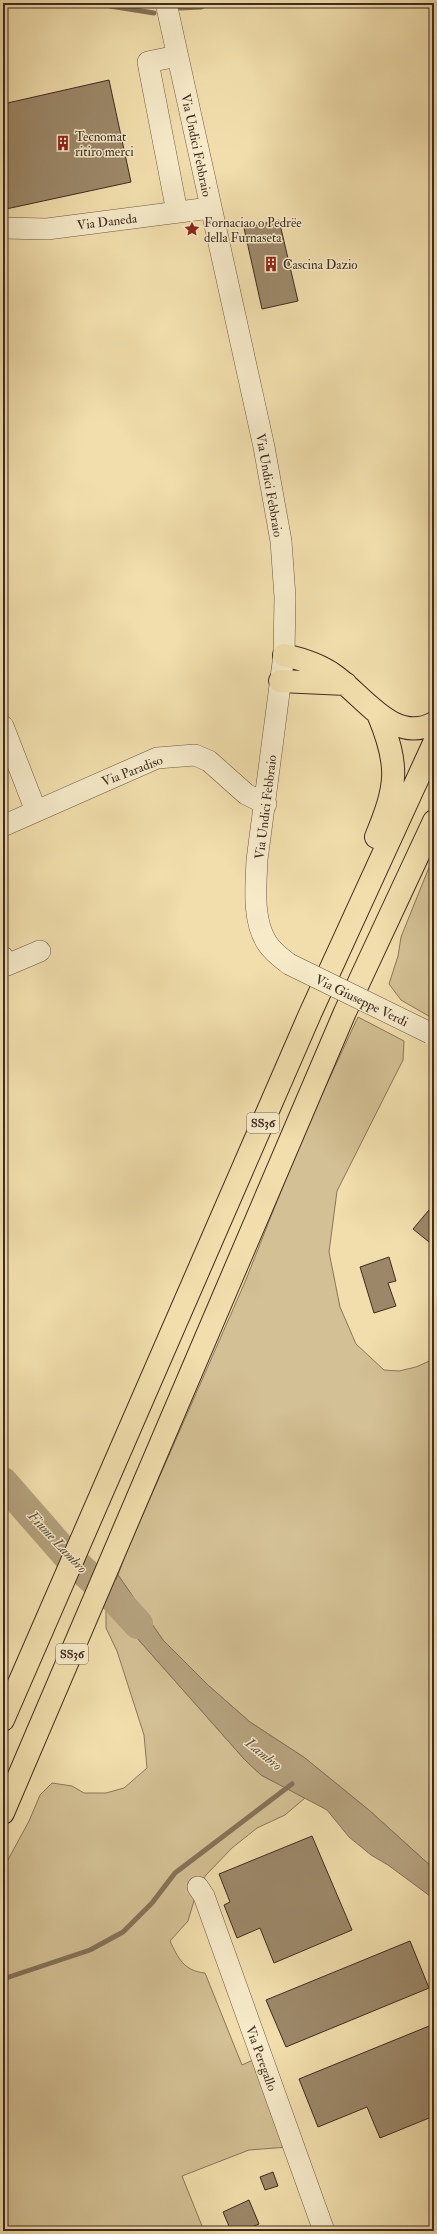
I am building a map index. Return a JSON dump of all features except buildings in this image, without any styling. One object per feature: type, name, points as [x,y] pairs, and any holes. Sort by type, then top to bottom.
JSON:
[{"type":"highway","points":[[284,656],[302,659],[321,667],[346,684],[378,714],[401,727],[416,728],[434,723]]},
{"type":"highway","points":[[280,681],[346,684]]},
{"type":"highway","points":[[310,1014],[325,953],[382,822],[393,791],[395,768],[393,754],[378,714]]},
{"type":"highway","name":"SS36","points":[[3,1720],[310,1014],[434,743]]},
{"type":"highway","name":"SS36","points":[[3,1812],[131,1516],[345,1012],[434,821]]},
{"type":"street","name":"Via Undici Febbraio","points":[[166,3],[210,208],[264,447],[281,541],[285,597],[284,656],[266,804],[257,860],[258,915],[266,942],[276,954],[289,964]]},
{"type":"street","points":[[177,212],[148,62],[178,56]]},
{"type":"street","name":"Via Daneda","points":[[3,228],[47,229],[210,208]]},
{"type":"street","points":[[3,726],[36,811]]},
{"type":"street","name":"Via Paradiso","points":[[3,826],[157,758],[178,755],[195,755],[209,761],[246,794],[266,804]]},
{"type":"street","points":[[3,957],[7,965],[40,951]]},
{"type":"street","name":"Via Giuseppe Verdi","points":[[289,964],[432,1034]]},
{"type":"street","name":"Via Peregallo","points":[[198,1886],[204,1896],[324,2231]]},
{"type":"shaded area","points":[[434,855],[434,1019],[401,1000],[389,984],[398,956],[401,937]]},
{"type":"shaded area","points":[[358,1017],[404,1041],[403,1060],[337,1191],[329,1252],[340,1307],[356,1344],[384,1370],[399,1371],[416,1367],[434,1359],[434,1869],[370,1811],[305,1758],[250,1722],[209,1686],[163,1640],[118,1575],[126,1553],[245,1282],[304,1133]]},
{"type":"shaded area","points":[[106,1603],[245,1760],[261,1775],[305,1798],[285,1815],[257,1828],[232,1848],[206,1875],[198,1887],[188,1921],[170,1941],[183,1963],[192,1970],[205,1973],[242,2065],[253,2060],[288,2147],[249,2150],[182,2176],[204,2231],[3,2231],[3,1869],[29,1821],[40,1795],[52,1783],[72,1786],[84,1793],[106,1793],[124,1788],[147,1768],[144,1735],[117,1651],[106,1628]]},
{"type":"water","name":"Lambro","points":[[118,1575],[163,1640],[209,1686],[250,1722],[305,1758],[370,1811],[434,1869],[434,1899],[388,1865],[371,1855],[349,1837],[327,1810],[261,1775],[245,1760],[106,1603]]},
{"type":"waterway","points":[[104,3],[110,6],[154,13]]},
{"type":"waterway","points":[[180,8],[201,7],[208,3]]},
{"type":"waterway","points":[[432,3],[434,11]]},
{"type":"waterway","name":"Fiume Lambro","points":[[3,1482],[71,1560],[116,1600],[138,1624]]},
{"type":"waterway","points":[[3,1979],[90,1950],[123,1932],[152,1903],[175,1873],[292,1784]]},
{"type":"place","name":"Tecnomat ritiro merci","points":[[63,143]]},
{"type":"place","name":"Fornaciao o Pedrëe della Furnaseta","points":[[192,229]]},
{"type":"place","name":"Cascina Dazio","points":[[271,264]]}]
